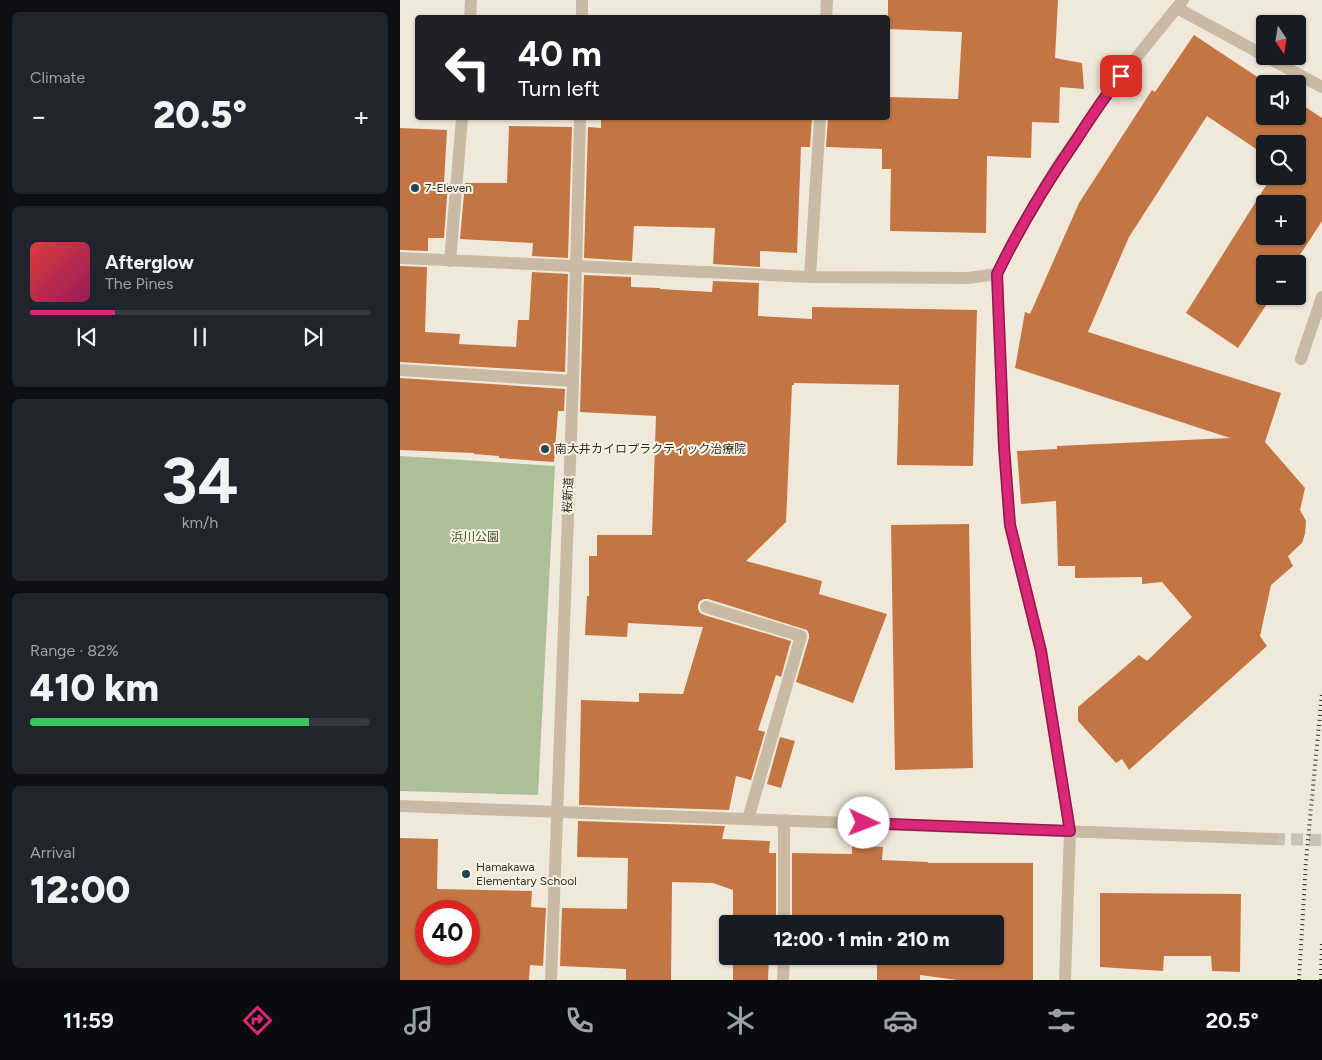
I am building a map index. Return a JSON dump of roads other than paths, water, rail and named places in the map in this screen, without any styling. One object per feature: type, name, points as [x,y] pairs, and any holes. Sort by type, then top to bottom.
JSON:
[{"type":"street","points":[[470,15],[471,0]]},
{"type":"street","points":[[582,0],[582,15]]},
{"type":"street","points":[[826,15],[827,0]]},
{"type":"street","points":[[1065,980],[1070,831],[1041,651],[1010,525],[1004,447],[997,274],[1009,248],[1061,162],[1110,90],[1180,4],[1256,50]]},
{"type":"street","points":[[1282,65],[1322,87]]},
{"type":"street","points":[[450,261],[462,120]]},
{"type":"street","name":"桜新道","points":[[551,980],[573,381],[580,120]]},
{"type":"street","points":[[810,277],[820,120]]},
{"type":"street","points":[[400,258],[810,277],[968,278],[997,274]]},
{"type":"street","points":[[1301,359],[1322,297]]},
{"type":"street","points":[[400,370],[573,381]]},
{"type":"street","points":[[706,607],[801,636],[748,819]]},
{"type":"street","points":[[400,806],[1273,838]]},
{"type":"street","points":[[784,820],[784,915]]},
{"type":"street","points":[[783,980],[784,965]]},
{"type":"tunnel","points":[[1273,839],[1322,840]]},
{"type":"railway","points":[[1299,980],[1306,861],[1322,693]]},
{"type":"railway","points":[[1321,980],[1322,940]]},
{"type":"place","name":"7-Eleven","points":[[415,188]]},
{"type":"place","name":"南大井カイロプラクティック治療院","points":[[545,449]]},
{"type":"place","name":"Hamakawa Elementary School","points":[[466,874]]},
{"type":"park label","name":"浜川公園","points":[[475,537]]}]
